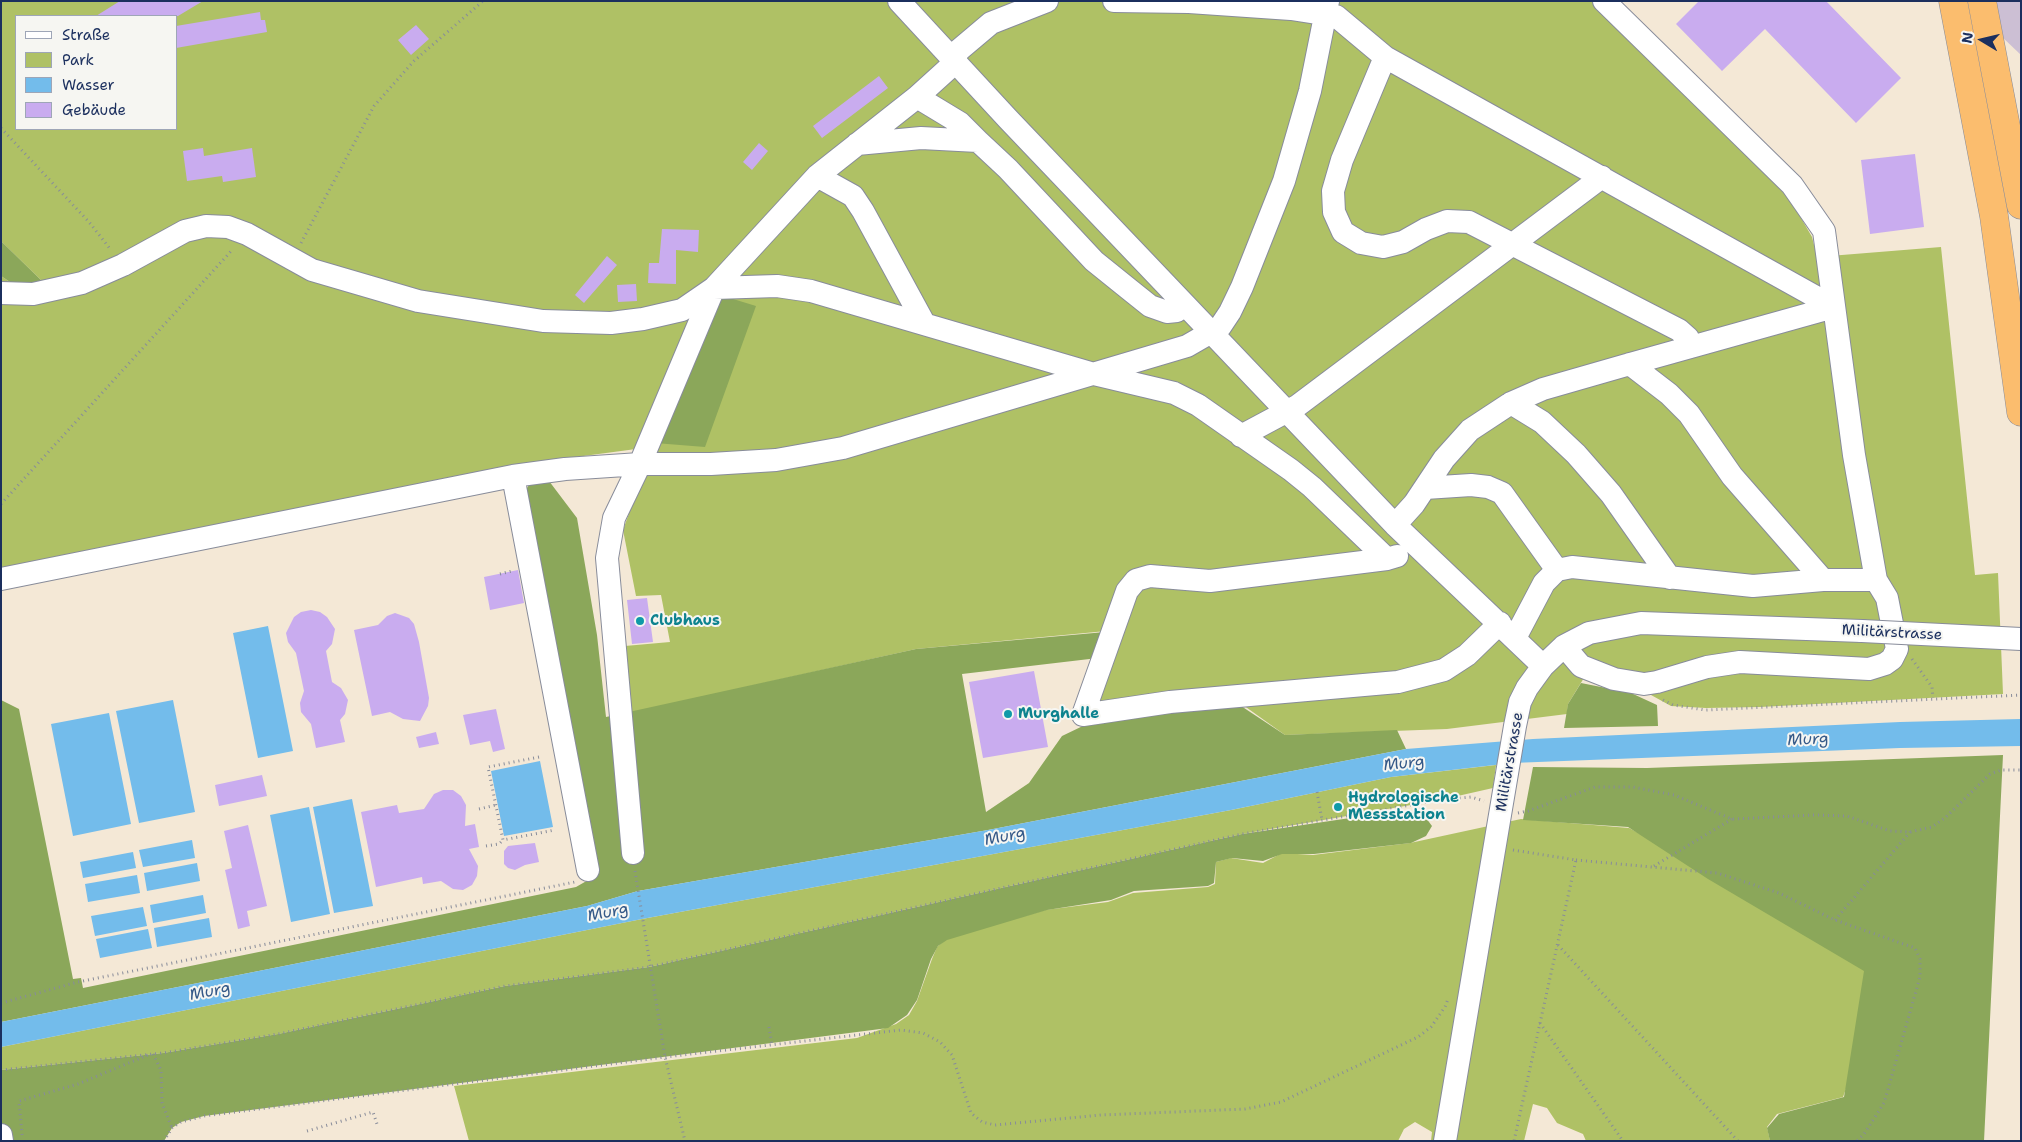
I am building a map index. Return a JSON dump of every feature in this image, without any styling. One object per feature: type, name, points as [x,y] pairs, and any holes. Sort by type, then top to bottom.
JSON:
[{"type":"highway","points":[[1953,1],[1994,216],[2021,412]]},
{"type":"highway","points":[[1982,1],[2021,205]]},
{"type":"street","points":[[899,1],[1184,305],[1212,332],[1395,525],[1542,666]]},
{"type":"street","points":[[1,294],[33,294],[82,283],[123,265],[172,237],[196,227],[218,226],[247,234],[312,270],[418,301],[543,321],[611,323],[643,319],[682,310],[714,288],[817,176],[917,97],[949,68],[959,50],[991,24],[1047,1]]},
{"type":"street","points":[[1114,1],[1327,8],[1385,57],[1602,176],[1834,307]]},
{"type":"street","points":[[1564,646],[1581,666],[1614,679],[1635,683],[1657,682],[1707,667],[1740,662],[1869,669],[1885,664],[1892,659],[1897,649],[1887,598],[1876,580],[1854,456],[1824,231],[1792,185],[1604,1]]},
{"type":"street","points":[[1,579],[513,476],[564,469],[640,464],[712,464],[776,460],[842,448],[1187,346],[1220,327],[1234,304],[1284,181],[1310,91],[1327,8]]},
{"type":"street","points":[[1385,57],[1342,160],[1333,191],[1334,212],[1343,232],[1361,243],[1383,247],[1403,242],[1426,229],[1447,221],[1469,222],[1679,330],[1688,338],[1691,346]]},
{"type":"street","points":[[917,97],[960,123],[1015,176],[1057,224],[1094,261],[1150,306],[1167,312],[1177,311],[1184,305]]},
{"type":"street","points":[[857,144],[921,138],[978,141]]},
{"type":"street","points":[[817,176],[853,196],[864,211],[924,323]]},
{"type":"street","points":[[1241,436],[1288,412],[1602,176]]},
{"type":"street","points":[[714,288],[777,286],[811,291],[1094,374],[1174,392],[1198,404],[1312,487],[1387,559]]},
{"type":"street","points":[[633,853],[607,558],[614,518],[640,464],[714,288]]},
{"type":"street","points":[[1395,525],[1425,488],[1444,459],[1470,430],[1511,403],[1543,390],[1630,364],[1834,307]]},
{"type":"street","points":[[1630,364],[1668,394],[1689,414],[1732,476],[1823,580]]},
{"type":"street","points":[[1511,403],[1542,422],[1576,454],[1611,494],[1670,578]]},
{"type":"street","points":[[513,476],[588,870]]},
{"type":"street","points":[[1425,488],[1471,485],[1502,493],[1557,570]]},
{"type":"street","points":[[1416,546],[1410,551],[1387,559],[1210,581],[1150,576],[1136,580],[1127,591],[1083,715],[1170,702],[1398,682],[1444,670],[1507,631],[1544,582],[1557,570],[1572,567],[1753,586],[1823,580],[1876,580]]},
{"type":"street","name":"Militärstrasse","points":[[1445,1141],[1495,846],[1493,808],[1506,780],[1514,726],[1524,695],[1542,666],[1564,646],[1589,633],[1641,623],[2021,639]]},
{"type":"street","points":[[1,1135],[2,1141]]},
{"type":"path","points":[[293,259],[374,106],[414,61],[483,1]]},
{"type":"path","points":[[1,128],[89,222],[114,253]]},
{"type":"path","points":[[1,504],[247,234]]},
{"type":"path","points":[[1897,649],[1907,653],[1914,661],[1932,687],[1933,698]]},
{"type":"path","points":[[1635,683],[1673,705],[1692,710],[2021,695]]},
{"type":"path","points":[[502,840],[488,767],[539,757]]},
{"type":"path","points":[[1,1070],[152,1054],[278,1034],[505,986],[649,967],[1232,836],[1440,800],[1471,797],[1493,808],[1528,811],[1595,787],[1633,787],[1674,795],[1732,819],[1815,814],[1847,816],[1890,831],[1910,832],[1932,827],[1946,817],[1990,774],[2001,770],[2021,770]]},
{"type":"path","points":[[1318,792],[1322,820]]},
{"type":"path","points":[[479,809],[496,806]]},
{"type":"path","points":[[1654,866],[1732,819]]},
{"type":"path","points":[[486,846],[499,844],[502,840],[555,830]]},
{"type":"path","points":[[1835,920],[1910,832]]},
{"type":"path","points":[[1495,846],[1576,860],[1717,873],[1780,893],[1835,920],[1915,948],[1920,959],[1920,976],[1884,1103],[1864,1134],[1857,1141]]},
{"type":"path","points":[[1514,1141],[1576,860]]},
{"type":"path","points":[[1,1003],[78,982],[574,883],[588,870]]},
{"type":"path","points":[[638,891],[665,1057],[684,1141]]},
{"type":"path","points":[[1558,945],[1738,1141]]},
{"type":"path","points":[[164,1141],[172,1128],[181,1122],[204,1116],[665,1057],[901,1030],[923,1033],[940,1042],[952,1055],[971,1114],[982,1122],[994,1125],[1101,1115],[1245,1109],[1281,1102],[1418,1037],[1431,1027],[1445,1007],[1448,998]]},
{"type":"path","points":[[1540,1022],[1623,1141]]},
{"type":"path","points":[[769,1027],[772,1045]]},
{"type":"path","points":[[152,1054],[161,1070],[162,1103],[172,1128]]},
{"type":"path","points":[[22,1141],[19,1101],[78,1084],[152,1054]]},
{"type":"path","points":[[308,1131],[373,1112],[377,1124]]},
{"type":"shaded area","points":[[1993,1],[2021,1],[2021,55],[2000,35]]},
{"type":"green space","points":[[1,1],[1592,1],[1786,192],[1812,237],[1817,257],[1941,247],[1975,575],[1998,573],[2003,694],[1760,707],[1706,708],[1671,706],[1593,663],[1568,704],[1567,714],[1447,729],[1285,735],[1222,690],[1092,709],[1117,630],[916,649],[630,713],[625,646],[670,642],[661,595],[636,596],[623,530],[636,494],[636,449],[546,461],[1,569],[1,276],[19,288],[42,281],[1,241]]},
{"type":"green space","points":[[1,241],[42,281],[19,288],[1,276]]},
{"type":"green space","points":[[720,295],[756,306],[705,447],[655,443]]},
{"type":"green space","points":[[549,481],[577,518],[597,635],[606,717],[916,649],[1105,632],[1098,658],[962,674],[986,812],[1029,783],[1062,736],[1087,724],[1235,702],[1285,735],[1397,730],[1406,749],[988,830],[638,891],[587,906],[1,1022],[1,700],[19,709],[73,979],[81,978],[83,988],[576,887],[597,875],[523,494],[529,485]]},
{"type":"green space","points":[[1581,683],[1631,693],[1657,705],[1658,726],[1564,728],[1568,704]]},
{"type":"green space","points":[[2003,755],[1984,1141],[1770,1141],[1767,1128],[1779,1114],[1844,1097],[1864,971],[1708,879],[1628,827],[1523,820],[1533,767],[1647,768]]},
{"type":"green space","points":[[1496,765],[1493,788],[1440,800],[1242,834],[649,967],[505,986],[278,1034],[163,1053],[1,1070],[1,1047],[642,919],[1231,810],[1391,777]]},
{"type":"green space","points":[[1384,813],[1411,814],[1426,818],[1432,826],[1426,836],[1411,843],[1314,854],[1282,854],[1263,861],[1232,858],[1216,862],[1214,883],[1208,886],[1134,891],[1111,900],[1047,910],[947,940],[938,946],[931,959],[917,1000],[907,1015],[888,1028],[204,1116],[181,1122],[172,1128],[164,1141],[1,1141],[1,1070],[163,1053],[278,1034],[505,986],[649,967],[1242,834]]},
{"type":"green space","points":[[1521,819],[1629,828],[1889,968],[1843,1097],[1777,1114],[1767,1127],[1770,1141],[1586,1141],[1583,1134],[1557,1123],[1547,1108],[1533,1104],[1524,1141],[1431,1141],[1432,1132],[1415,1122],[1404,1129],[1398,1141],[469,1141],[454,1086],[857,1038],[896,1024],[909,1015],[917,1001],[937,947],[946,939],[1045,910],[1108,902],[1133,893],[1208,887],[1215,884],[1216,862],[1231,858],[1263,863],[1282,853],[1313,855],[1410,843]]},
{"type":"water","points":[[268,626],[293,751],[258,758],[233,633]]},
{"type":"water","points":[[173,700],[195,812],[139,823],[116,711]]},
{"type":"water","points":[[109,713],[131,824],[73,836],[51,724]]},
{"type":"water","name":"Murg","points":[[2021,719],[2021,746],[1900,748],[1512,763],[1391,777],[1231,810],[642,919],[1,1047],[1,1022],[587,906],[638,891],[988,830],[1406,749],[1533,739],[1900,722]]},
{"type":"water","points":[[540,761],[553,827],[504,836],[491,771]]},
{"type":"water","points":[[352,799],[373,906],[334,913],[313,807]]},
{"type":"water","points":[[309,807],[330,914],[291,922],[270,815]]},
{"type":"water","points":[[192,840],[195,858],[143,867],[139,850]]},
{"type":"water","points":[[133,852],[136,868],[83,878],[80,862]]},
{"type":"water","points":[[197,863],[200,881],[147,891],[144,873]]},
{"type":"water","points":[[137,875],[140,893],[88,902],[85,884]]},
{"type":"water","points":[[203,895],[206,913],[153,923],[150,905]]},
{"type":"water","points":[[143,907],[147,926],[95,936],[91,916]]},
{"type":"water","points":[[209,918],[212,937],[157,947],[154,928]]},
{"type":"water","points":[[148,929],[152,948],[100,958],[96,939]]},
{"type":"building","points":[[120,1],[203,1],[178,16],[98,15]]},
{"type":"building","points":[[1699,1],[1826,1],[1901,78],[1856,123],[1765,29],[1722,71],[1676,24]]},
{"type":"building","points":[[260,12],[261,20],[265,20],[267,32],[178,48],[178,26]]},
{"type":"building","points":[[416,25],[429,39],[411,55],[398,40]]},
{"type":"building","points":[[879,76],[888,88],[822,138],[813,126]]},
{"type":"building","points":[[759,143],[768,151],[752,170],[743,162]]},
{"type":"building","points":[[203,148],[204,156],[252,148],[256,177],[223,182],[222,176],[187,181],[183,151]]},
{"type":"building","points":[[1915,154],[1924,227],[1870,234],[1861,160]]},
{"type":"building","points":[[662,229],[699,230],[698,252],[676,250],[676,284],[648,283],[649,263],[659,263]]},
{"type":"building","points":[[607,256],[617,265],[584,303],[575,295]]},
{"type":"building","points":[[636,284],[637,301],[618,302],[617,285]]},
{"type":"building","points":[[518,570],[524,603],[490,610],[484,577]]},
{"type":"building","name":"Clubhaus","points":[[647,598],[653,642],[632,644],[627,600]]},
{"type":"building","points":[[311,610],[320,612],[327,617],[335,629],[332,644],[326,651],[332,682],[341,688],[348,700],[345,714],[340,720],[345,742],[316,748],[311,724],[301,712],[300,703],[304,691],[296,653],[288,642],[286,633],[294,617],[301,612]]},
{"type":"building","points":[[395,613],[409,618],[414,624],[419,642],[429,698],[428,706],[420,721],[403,719],[390,712],[372,716],[354,630],[378,625],[387,616]]},
{"type":"building","name":"Murghalle","points":[[1034,671],[1048,747],[983,758],[969,682]]},
{"type":"building","points":[[496,709],[505,749],[493,752],[490,741],[470,745],[463,715]]},
{"type":"building","points":[[436,732],[439,744],[419,748],[416,737]]},
{"type":"building","points":[[262,775],[267,796],[219,806],[215,785]]},
{"type":"building","points":[[443,790],[453,790],[461,796],[466,805],[465,826],[475,824],[479,847],[469,849],[478,866],[477,876],[472,885],[463,890],[453,889],[441,881],[423,884],[422,877],[376,887],[361,812],[397,805],[399,813],[424,809],[434,794]]},
{"type":"building","points":[[248,825],[267,906],[247,911],[250,926],[238,929],[225,870],[232,868],[224,831]]},
{"type":"building","points":[[535,843],[539,862],[525,865],[515,870],[508,868],[504,864],[504,851],[508,846]]},
{"type":"place","name":"Clubhaus","points":[[640,621]]},
{"type":"place","name":"Murghalle","points":[[1008,714]]},
{"type":"place","name":"Hydrologische Messstation","points":[[1338,807]]}]
